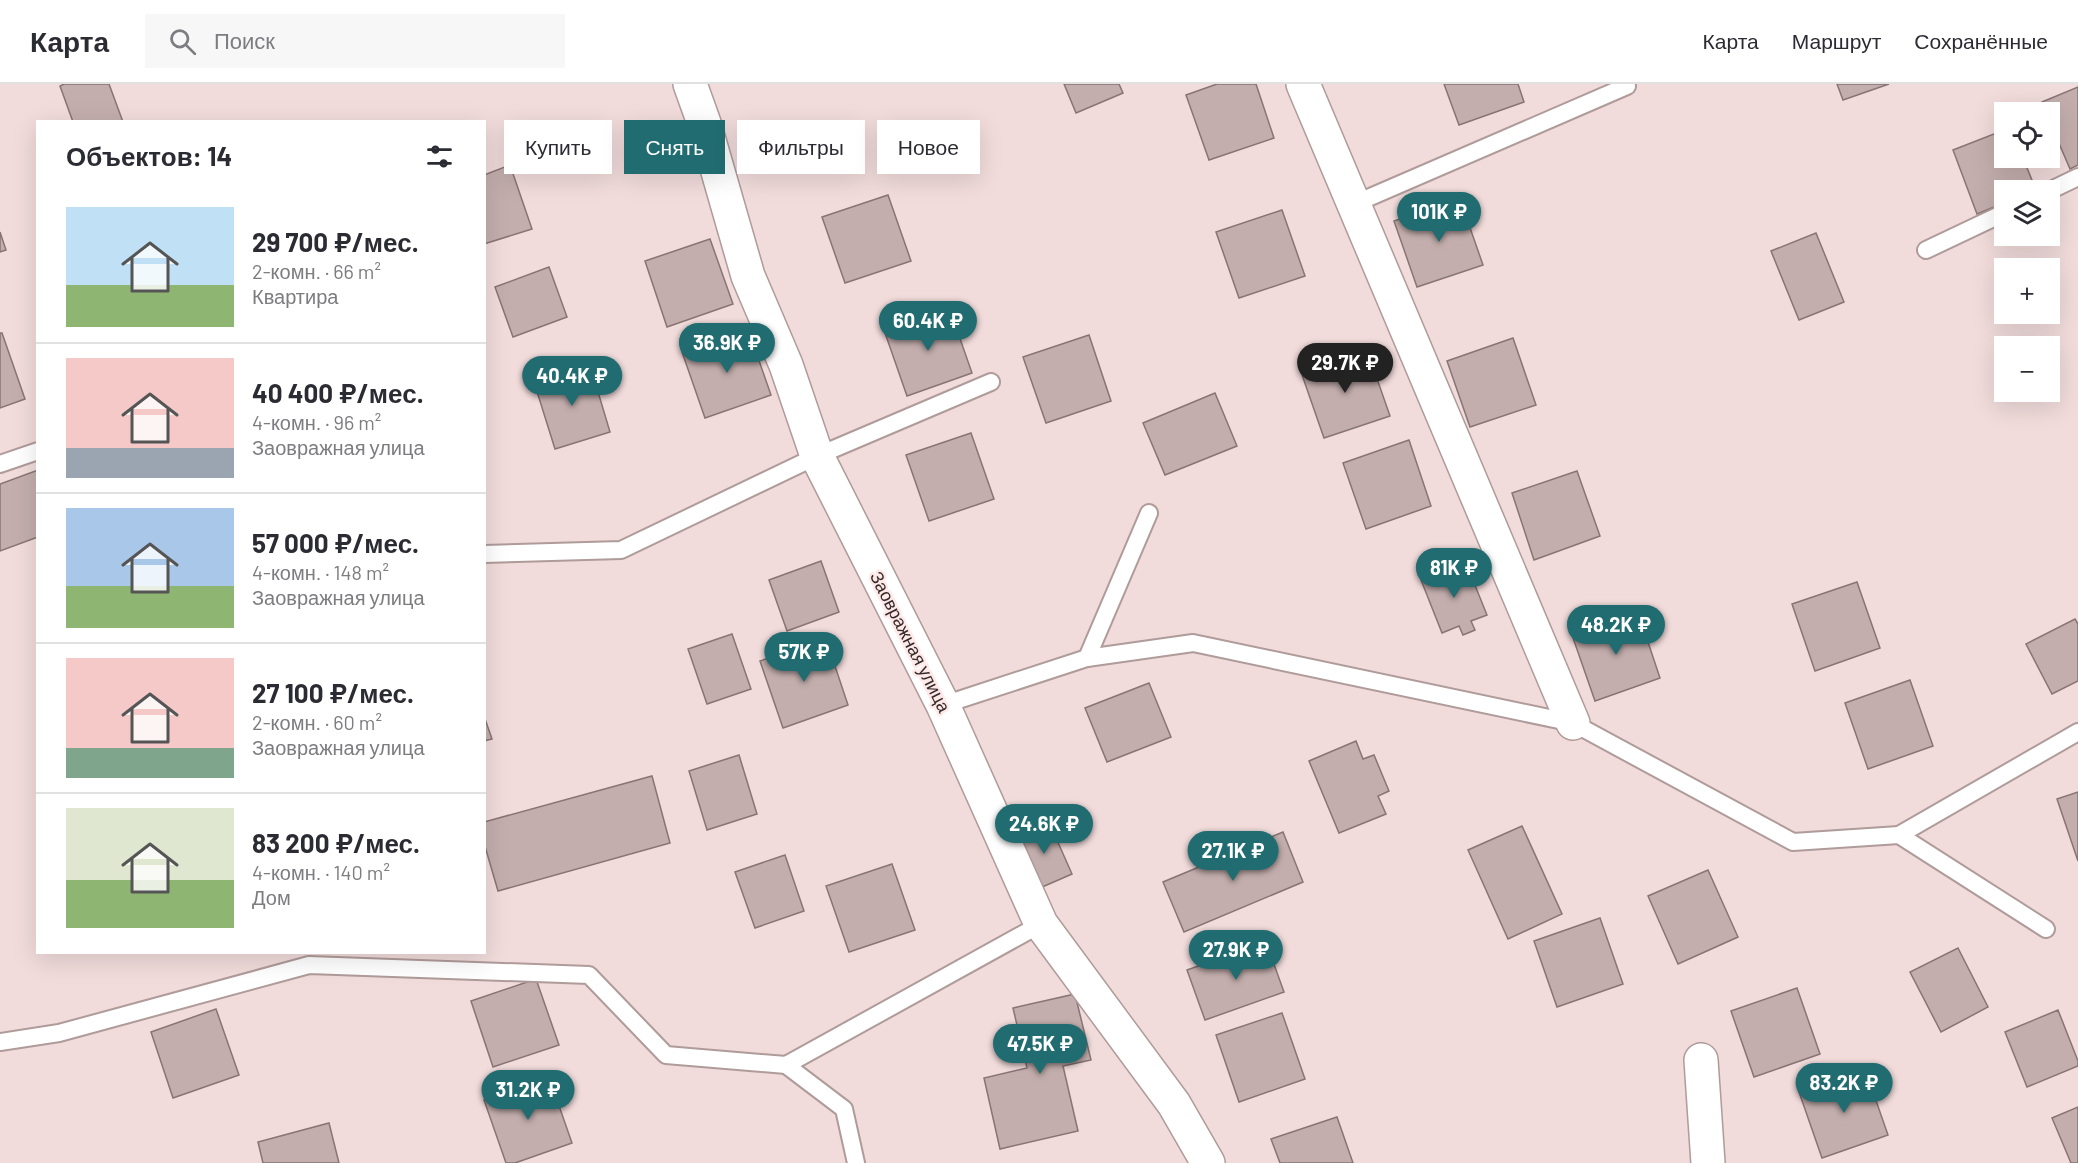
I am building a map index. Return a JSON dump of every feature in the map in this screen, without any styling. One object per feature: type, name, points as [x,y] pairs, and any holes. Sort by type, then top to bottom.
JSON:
[{"type":"street","name":"Заовражная улица","points":[[690,84],[704,123],[748,276],[786,365],[817,456],[943,705],[1041,924],[1174,1104],[1208,1163]]},
{"type":"street","points":[[1303,84],[1573,723]]},
{"type":"street","points":[[1701,1060],[1708,1163]]},
{"type":"lane","points":[[1354,204],[1627,86]]},
{"type":"lane","points":[[2060,186],[2078,177]]},
{"type":"lane","points":[[1926,250],[1994,218]]},
{"type":"lane","points":[[486,554],[621,550],[817,456],[991,382]]},
{"type":"lane","points":[[0,464],[36,452]]},
{"type":"lane","points":[[1087,658],[1149,513]]},
{"type":"lane","points":[[943,705],[1087,658],[1193,643],[1573,723],[1793,842],[1899,835],[2078,732]]},
{"type":"lane","points":[[1899,835],[2046,929]]},
{"type":"lane","points":[[786,1065],[1041,924]]},
{"type":"lane","points":[[0,1042],[59,1033],[309,965],[589,975],[666,1055],[786,1065],[844,1109],[856,1163]]},
{"type":"building","points":[[64,84],[109,84],[122,120],[72,120],[60,86]]},
{"type":"building","points":[[1064,84],[1119,84],[1123,93],[1076,113]]},
{"type":"building","points":[[1217,84],[1256,84],[1274,138],[1209,160],[1186,95]]},
{"type":"building","points":[[1444,84],[1518,84],[1524,102],[1459,125]]},
{"type":"building","points":[[1837,84],[1889,84],[1843,100]]},
{"type":"building","points":[[2078,87],[2078,165],[2070,169],[2060,146],[2060,102],[2042,102]]},
{"type":"building","points":[[1994,134],[1994,168],[2027,168],[2032,180],[1994,180],[1994,207],[1977,214],[1953,150]]},
{"type":"building","points":[[504,167],[504,174],[513,174],[532,229],[486,243],[486,174]]},
{"type":"building","points":[[888,195],[911,261],[845,283],[822,217]]},
{"type":"building","points":[[1460,199],[1483,265],[1417,287],[1394,221]]},
{"type":"building","points":[[1282,210],[1305,276],[1239,298],[1216,232]]},
{"type":"building","points":[[0,232],[6,250],[0,252]]},
{"type":"building","points":[[1816,233],[1844,302],[1799,320],[1771,251]]},
{"type":"building","points":[[710,239],[733,304],[667,327],[645,261]]},
{"type":"building","points":[[549,267],[567,317],[513,337],[495,287]]},
{"type":"building","points":[[949,307],[972,373],[907,396],[884,330]]},
{"type":"building","points":[[748,329],[771,395],[705,418],[682,352]]},
{"type":"building","points":[[0,333],[2,333],[25,399],[0,408]]},
{"type":"building","points":[[1089,335],[1111,401],[1046,423],[1023,357]]},
{"type":"building","points":[[1513,338],[1536,405],[1470,427],[1447,361]]},
{"type":"building","points":[[1367,350],[1390,416],[1324,438],[1301,372]]},
{"type":"building","points":[[590,365],[610,432],[555,449],[534,382]]},
{"type":"building","points":[[1215,393],[1237,446],[1165,475],[1143,423]]},
{"type":"building","points":[[971,433],[994,499],[929,521],[906,455]]},
{"type":"building","points":[[1409,440],[1431,506],[1366,529],[1343,463]]},
{"type":"building","points":[[36,471],[36,538],[0,551],[0,484]]},
{"type":"building","points":[[1577,471],[1600,536],[1534,560],[1512,493]]},
{"type":"building","points":[[821,561],[839,612],[787,631],[769,580]]},
{"type":"building","points":[[1466,563],[1487,615],[1471,621],[1475,630],[1463,635],[1459,626],[1442,633],[1421,580]]},
{"type":"building","points":[[1857,582],[1880,648],[1815,671],[1792,604]]},
{"type":"building","points":[[1638,612],[1660,678],[1595,701],[1572,635]]},
{"type":"building","points":[[2075,619],[2078,624],[2078,681],[2052,694],[2026,644]]},
{"type":"building","points":[[732,634],[751,689],[707,704],[688,649]]},
{"type":"building","points":[[826,639],[848,705],[783,728],[760,661]]},
{"type":"building","points":[[1910,680],[1933,746],[1868,769],[1845,703]]},
{"type":"building","points":[[1149,683],[1171,737],[1107,762],[1085,708]]},
{"type":"building","points":[[486,722],[492,739],[486,740]]},
{"type":"building","points":[[1356,741],[1363,759],[1374,755],[1389,791],[1378,796],[1386,814],[1339,833],[1309,761]]},
{"type":"building","points":[[739,755],[757,814],[707,830],[689,771]]},
{"type":"building","points":[[652,776],[670,843],[498,891],[486,850],[486,821]]},
{"type":"building","points":[[2078,792],[2078,861],[2057,799]]},
{"type":"building","points":[[1049,822],[1072,874],[1040,888],[1017,836]]},
{"type":"building","points":[[1522,826],[1562,914],[1508,939],[1468,850]]},
{"type":"building","points":[[1283,832],[1303,882],[1184,932],[1163,882]]},
{"type":"building","points":[[785,855],[804,911],[755,928],[735,872]]},
{"type":"building","points":[[892,864],[915,930],[849,952],[826,886]]},
{"type":"building","points":[[1708,870],[1738,937],[1678,964],[1648,896]]},
{"type":"building","points":[[1600,918],[1623,984],[1557,1007],[1534,941]]},
{"type":"building","points":[[1266,942],[1284,992],[1205,1020],[1187,970]]},
{"type":"building","points":[[1958,948],[1988,1007],[1941,1032],[1910,972]]},
{"type":"building","points":[[536,979],[559,1045],[493,1067],[471,1001]]},
{"type":"building","points":[[1797,988],[1820,1054],[1754,1077],[1731,1011]]},
{"type":"building","points":[[1075,994],[1091,1060],[1063,1066],[1078,1131],[1000,1149],[984,1078],[1027,1068],[1013,1008]]},
{"type":"building","points":[[216,1009],[239,1075],[173,1098],[151,1032]]},
{"type":"building","points":[[2058,1010],[2078,1066],[2027,1087],[2005,1032]]},
{"type":"building","points":[[1282,1013],[1305,1079],[1239,1102],[1216,1035]]},
{"type":"building","points":[[1865,1069],[1888,1135],[1822,1158],[1799,1092]]},
{"type":"building","points":[[549,1077],[572,1143],[515,1163],[506,1163],[484,1100]]},
{"type":"building","points":[[2078,1107],[2078,1163],[2071,1163],[2052,1118]]},
{"type":"building","points":[[1337,1117],[1353,1163],[1280,1163],[1271,1139]]},
{"type":"building","points":[[329,1123],[339,1163],[263,1163],[258,1142]]}]
